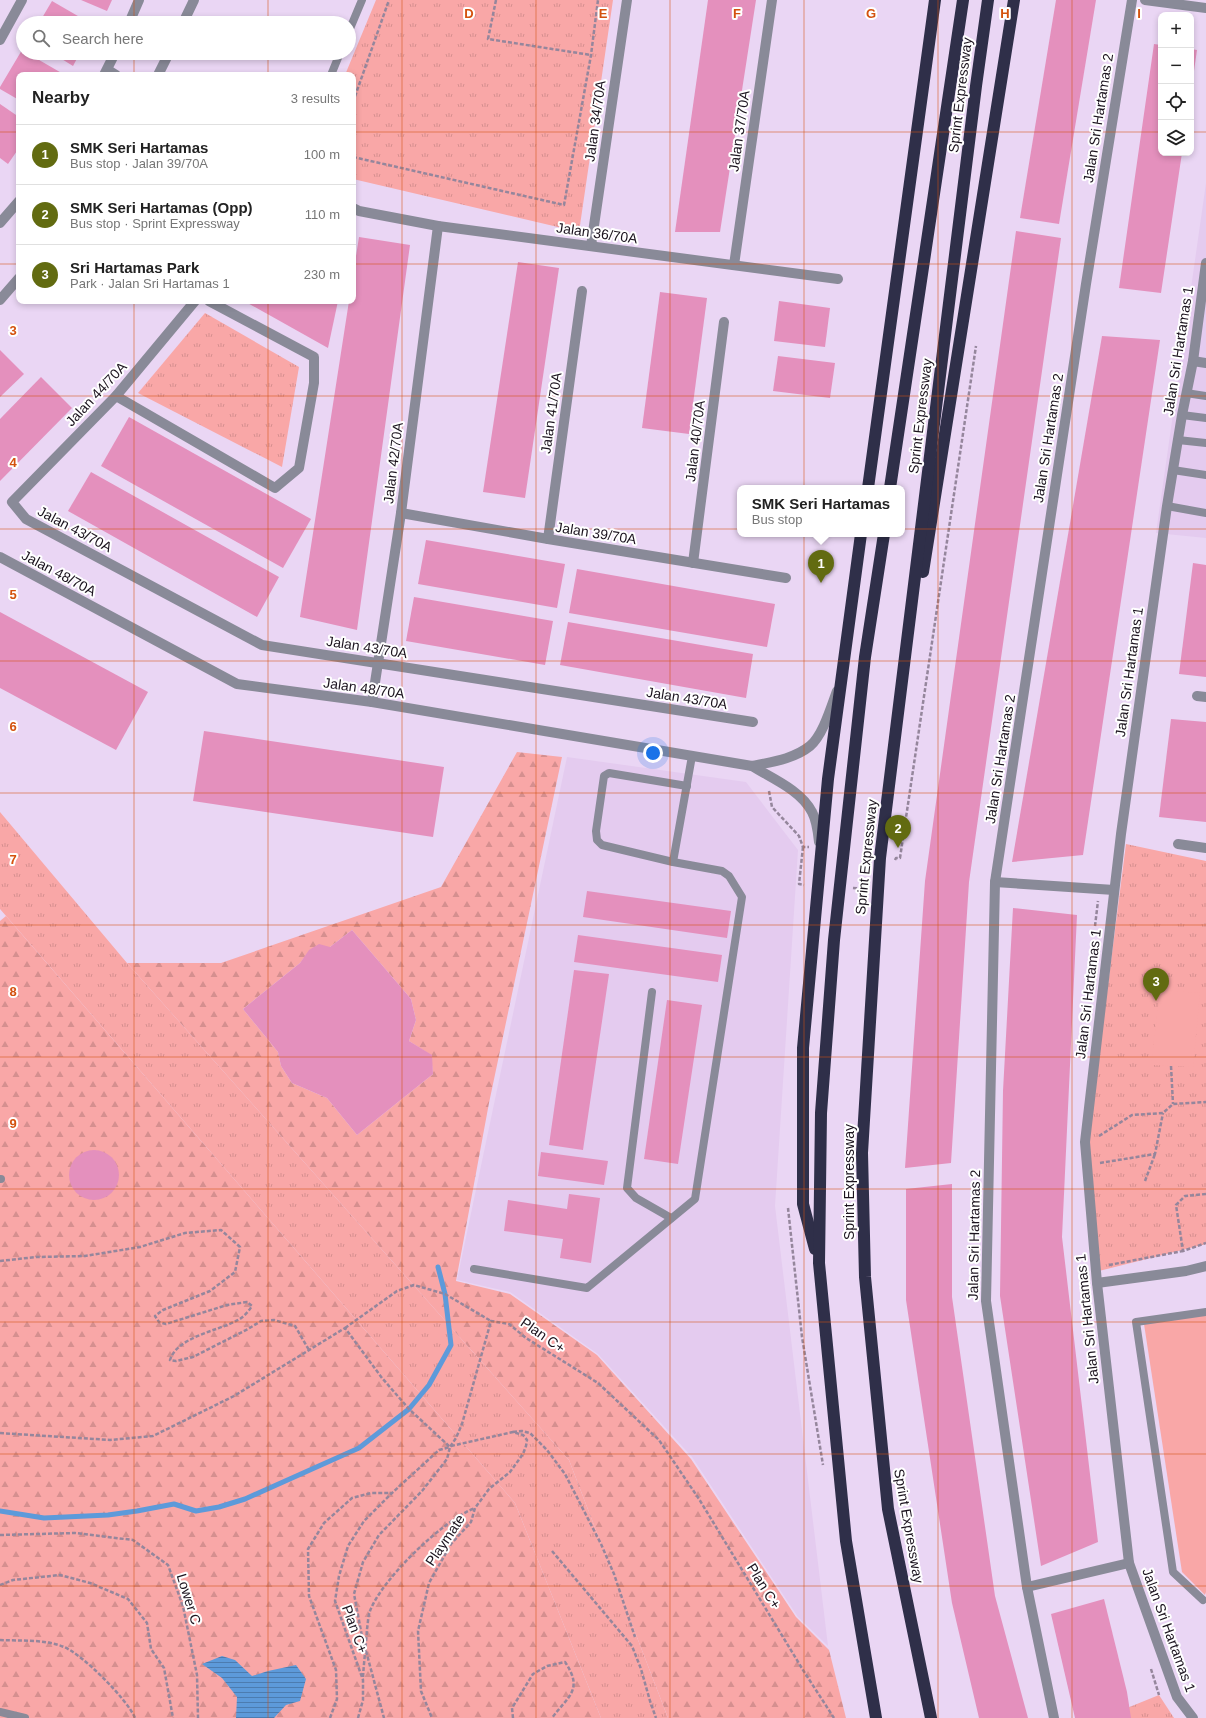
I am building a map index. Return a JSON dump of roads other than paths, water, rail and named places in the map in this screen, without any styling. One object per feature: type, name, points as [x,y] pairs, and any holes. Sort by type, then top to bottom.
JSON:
[{"type":"highway","points":[[868,485],[935,0]]},
{"type":"highway","name":"Sprint Expressway","points":[[890,485],[963,0]]},
{"type":"highway","name":"Sprint Expressway","points":[[931,1718],[888,1509],[865,1277],[862,1153],[877,896],[893,750],[988,0]]},
{"type":"highway","points":[[893,750],[936,498],[1014,0]]},
{"type":"highway","points":[[819,1263],[803,1204],[803,1048],[828,779],[861,537]]},
{"type":"highway","name":"Sprint Expressway","points":[[876,1718],[846,1541],[819,1263],[821,1113],[834,940],[865,657],[884,537]]},
{"type":"street","points":[[0,40],[22,0]]},
{"type":"street","points":[[132,16],[139,0]]},
{"type":"street","points":[[186,16],[194,0]]},
{"type":"street","name":"Jalan 34/70A","points":[[591,246],[627,0]]},
{"type":"street","name":"Jalan 37/70A","points":[[734,265],[772,0]]},
{"type":"street","name":"Jalan Sri Hartamas 2","points":[[1054,1718],[1027,1587],[986,1301],[995,882],[1088,269],[1132,0]]},
{"type":"street","points":[[1145,0],[1206,8]]},
{"type":"street","points":[[109,72],[113,60]]},
{"type":"street","points":[[160,72],[166,60]]},
{"type":"street","points":[[0,223],[16,204]]},
{"type":"street","name":"Jalan 36/70A","points":[[356,210],[438,226],[838,278]]},
{"type":"street","name":"Jalan 42/70A","points":[[372,702],[401,513],[438,226]]},
{"type":"street","name":"Jalan Sri Hartamas 1","points":[[1193,1718],[1176,1696],[1129,1563],[1097,1283],[1085,1142],[1114,890],[1167,506],[1186,393],[1202,323],[1206,263]]},
{"type":"street","points":[[0,300],[16,281]]},
{"type":"street","name":"Jalan 41/70A","points":[[548,539],[582,291]]},
{"type":"street","name":"Jalan 44/70A","points":[[12,502],[116,396],[193,304]]},
{"type":"street","points":[[116,396],[275,488],[298,468],[314,383],[314,357],[215,304]]},
{"type":"street","name":"Jalan 40/70A","points":[[693,563],[724,322]]},
{"type":"street","points":[[1193,361],[1206,363]]},
{"type":"street","name":"Jalan 43/70A","points":[[12,502],[26,519],[262,645],[753,722]]},
{"type":"street","name":"Jalan 39/70A","points":[[401,513],[786,578]]},
{"type":"street","name":"Jalan 48/70A","points":[[0,557],[237,684],[372,702],[752,766],[804,800],[812,812],[817,828],[821,857]]},
{"type":"street","name":"Jalan 48/70A","points":[[752,766],[796,754],[810,746],[818,735],[841,679]]},
{"type":"street","points":[[1178,844],[1206,848]]},
{"type":"street","points":[[995,882],[1114,890]]},
{"type":"street","points":[[1097,1283],[1186,1272],[1206,1266]]},
{"type":"street","points":[[1027,1587],[1129,1563]]},
{"type":"lane","points":[[355,16],[362,0]]},
{"type":"lane","points":[[332,72],[337,60]]},
{"type":"lane","points":[[1186,393],[1206,396]]},
{"type":"lane","points":[[1182,415],[1206,418]]},
{"type":"lane","points":[[1178,440],[1206,443]]},
{"type":"lane","points":[[1173,470],[1206,475]]},
{"type":"lane","points":[[1167,506],[1206,513]]},
{"type":"lane","points":[[673,862],[692,756]]},
{"type":"lane","points":[[474,1269],[587,1288],[695,1199],[742,897],[729,876],[722,871],[673,862],[602,845],[597,840],[596,831],[604,776],[609,773],[687,786]]},
{"type":"lane","points":[[652,992],[627,1188],[636,1198],[671,1218]]},
{"type":"lane","points":[[1203,1600],[1173,1572],[1136,1322],[1206,1312]]},
{"type":"lane","points":[[0,1712],[25,1718]]},
{"type":"water","points":[[222,1656],[235,1660],[252,1676],[296,1665],[306,1679],[300,1701],[286,1705],[274,1718],[236,1718],[237,1697],[222,1678],[202,1664]]},
{"type":"waterway","points":[[0,1511],[44,1518],[108,1515],[174,1504],[196,1511],[219,1507],[245,1499],[359,1448],[409,1409],[429,1385],[451,1345],[445,1294],[438,1267]]},
{"type":"place","name":"SMK Seri Hartamas","points":[[821,583]]},
{"type":"place","name":"SMK Seri Hartamas (Opp)","points":[[898,848]]},
{"type":"place","name":"Sri Hartamas Park","points":[[1156,1001]]}]
